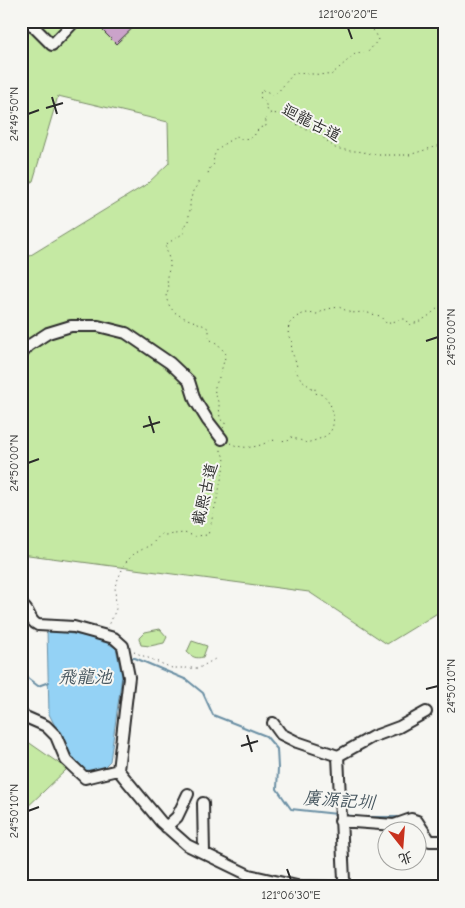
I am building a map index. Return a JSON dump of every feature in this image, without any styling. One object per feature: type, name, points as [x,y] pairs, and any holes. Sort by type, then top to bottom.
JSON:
[{"type":"lane","points":[[28,21],[52,45],[75,21]]},
{"type":"lane","points":[[21,355],[28,346],[48,333],[71,326],[98,326],[126,333],[170,363],[189,381],[195,400],[222,439]]},
{"type":"lane","points":[[21,605],[26,607],[30,619],[38,625],[74,627],[114,638],[125,655],[129,677],[118,770],[161,822],[187,845],[249,875],[297,886],[343,887],[338,756]]},
{"type":"lane","points":[[274,723],[281,734],[297,742],[338,756],[372,737],[399,727],[426,712]]},
{"type":"lane","points":[[21,715],[46,726],[56,736],[66,760],[85,778],[118,770]]},
{"type":"lane","points":[[166,827],[177,817],[188,794]]},
{"type":"lane","points":[[203,803],[204,853]]},
{"type":"lane","points":[[340,816],[394,825],[411,819],[417,821],[430,840],[444,841]]},
{"type":"path","name":"迴龍古道","points":[[369,21],[378,40],[368,52],[355,54],[331,75],[294,73],[277,93],[272,95],[261,90],[260,96],[261,99],[265,100],[266,109],[271,114],[279,114],[307,130],[319,134],[335,148],[350,151],[379,155],[408,155],[444,144]]},
{"type":"path","points":[[233,133],[241,139],[253,137],[259,128],[266,126],[266,121],[264,120],[271,114]]},
{"type":"path","points":[[165,245],[184,233],[183,226],[188,221],[190,202],[198,182],[208,174],[210,167],[214,164],[215,152],[236,137]]},
{"type":"path","points":[[161,243],[165,245],[170,262],[166,296],[169,305],[179,315],[209,329],[209,339],[218,344],[226,354],[214,389],[219,404],[220,419],[226,426],[223,429],[222,439],[244,448],[261,446],[271,440],[288,441],[291,437],[302,440],[306,444],[329,434],[334,427],[331,406],[323,395],[315,393],[315,388],[312,388],[301,379],[295,370],[297,367],[290,350],[292,342],[288,335],[289,324],[296,317],[305,313],[317,314],[327,309],[339,307],[351,313],[364,312],[380,316],[387,324],[406,319],[410,325],[421,321],[444,304]]},
{"type":"path","name":"載熙古道","points":[[105,636],[116,609],[115,586],[125,563],[134,554],[152,544],[161,534],[208,535],[224,460],[221,451],[222,439]]},
{"type":"path","points":[[125,655],[172,668],[199,668],[215,660]]},
{"type":"green space","points":[[21,21],[444,21],[444,609],[387,644],[309,592],[21,554],[21,261],[147,184],[169,163],[168,122],[58,96],[33,181],[21,188]]},
{"type":"green space","points":[[160,629],[167,637],[164,643],[150,646],[141,645],[139,638],[145,632]]},
{"type":"green space","points":[[192,641],[207,646],[203,657],[194,657],[187,652]]},
{"type":"green space","points":[[21,737],[67,769],[21,813]]},
{"type":"water","name":"飛龍池","points":[[47,630],[98,638],[116,648],[122,676],[110,761],[100,771],[85,770],[67,750],[49,714]]},
{"type":"building","points":[[112,21],[140,21],[116,44],[103,31]]},
{"type":"waterway","name":"廣源記圳","points":[[130,658],[135,658],[187,680],[203,693],[213,715],[266,736],[277,749],[277,789],[291,809],[337,814]]},
{"type":"waterway","name":"廣源記圳","points":[[21,673],[38,686],[49,682]]},
{"type":"waterway","name":"廣源記圳","points":[[345,815],[400,817],[402,819]]}]
